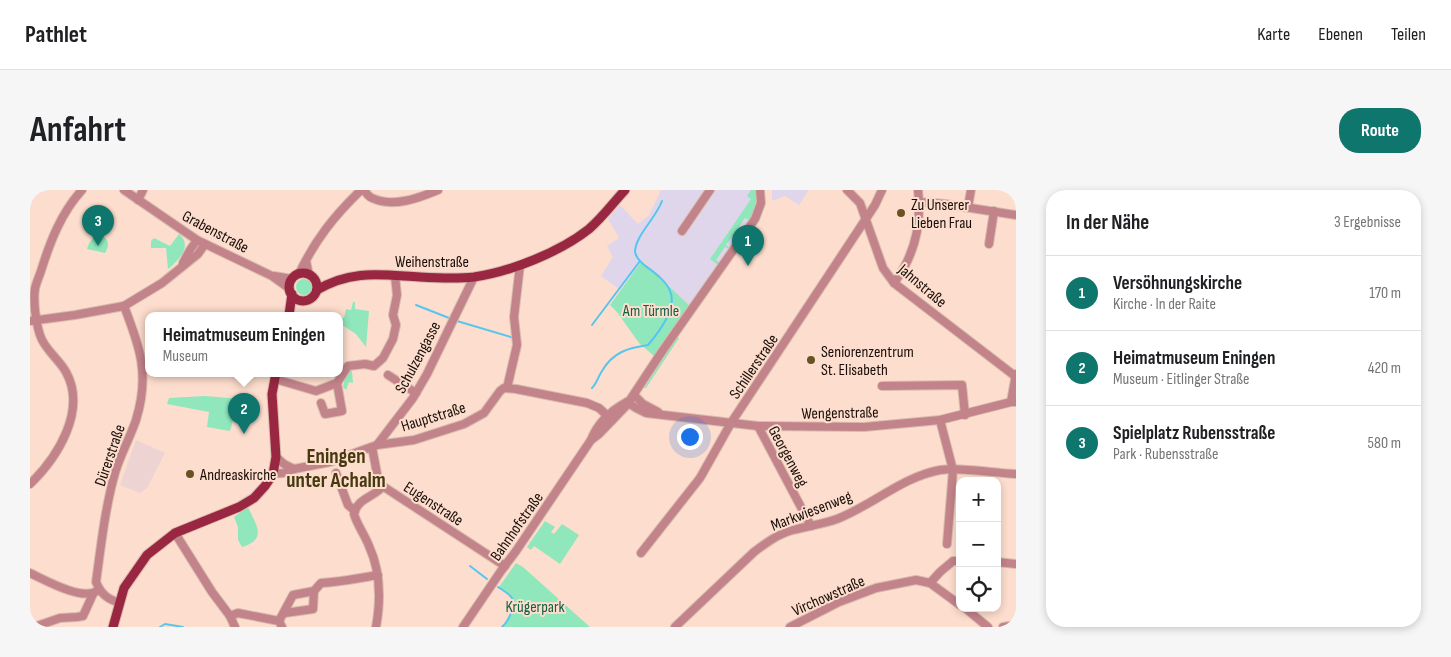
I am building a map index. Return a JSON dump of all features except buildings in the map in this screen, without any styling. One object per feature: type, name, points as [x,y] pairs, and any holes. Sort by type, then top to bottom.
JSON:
[{"type":"main road","name":"Weihenstraße","points":[[317,290],[354,275],[474,277],[520,265],[551,251],[588,229],[625,190]]},
{"type":"main road","points":[[290,312],[291,291],[296,277],[312,277],[317,290],[312,297],[302,300],[292,312]]},
{"type":"main road","name":"Weihenstraße","points":[[312,277],[343,278]]},
{"type":"main road","points":[[291,291],[302,300]]},
{"type":"main road","points":[[113,627],[124,588],[147,555],[175,534],[239,507],[254,498],[273,474],[276,457],[272,394],[275,377]]},
{"type":"street","points":[[30,484],[51,459],[66,430],[74,405],[73,385],[62,365],[40,337],[33,320],[35,290],[47,250],[71,202],[82,190]]},
{"type":"street","name":"Grabenstraße","points":[[124,190],[197,240],[272,276],[291,291]]},
{"type":"street","points":[[138,200],[143,190]]},
{"type":"street","points":[[296,277],[316,242],[330,223],[362,190],[371,198],[392,202],[415,200],[438,190]]},
{"type":"street","points":[[682,231],[710,190]]},
{"type":"street","name":"Bahnhofstraße","points":[[463,627],[591,440],[594,431],[623,410],[755,219],[761,203],[760,190]]},
{"type":"street","name":"Jahnstraße","points":[[847,190],[860,203],[865,221],[884,268],[894,283],[1016,375]]},
{"type":"street","name":"Schillerstraße","points":[[641,553],[700,478],[731,423],[865,221],[882,190]]},
{"type":"street","points":[[894,283],[904,270],[911,255],[919,219],[918,190]]},
{"type":"street","points":[[968,207],[971,190]]},
{"type":"street","points":[[919,202],[968,207],[1016,215]]},
{"type":"street","points":[[989,244],[994,211]]},
{"type":"street","points":[[183,265],[197,240]]},
{"type":"street","points":[[33,320],[124,306],[162,283],[198,254],[205,244]]},
{"type":"street","points":[[306,261],[312,277]]},
{"type":"street","points":[[520,265],[514,317],[517,345],[507,388],[587,403],[599,408],[610,418]]},
{"type":"street","name":"Grabenstraße","points":[[272,276],[296,277]]},
{"type":"street","points":[[343,373],[348,366],[365,364],[374,366],[383,358],[393,339],[396,325],[394,315],[397,295],[395,276]]},
{"type":"street","name":"Schulzengasse","points":[[375,446],[416,393],[432,367],[474,277]]},
{"type":"street","name":"Dürerstraße","points":[[96,592],[112,484],[119,458],[136,421],[144,377],[141,353],[124,306]]},
{"type":"street","points":[[388,375],[416,393]]},
{"type":"street","points":[[1013,402],[1016,375]]},
{"type":"street","points":[[278,377],[316,391],[337,382],[340,377]]},
{"type":"street","points":[[321,403],[325,414],[342,410],[337,382]]},
{"type":"street","points":[[882,386],[962,385],[965,415]]},
{"type":"street","name":"Hauptstraße","points":[[273,474],[330,462],[375,446],[414,440],[472,421],[486,411],[500,391],[507,388]]},
{"type":"street","name":"Wengenstraße","points":[[630,400],[663,414],[731,423],[758,426],[864,427],[940,420],[1013,402]]},
{"type":"street","points":[[940,420],[953,470],[947,544]]},
{"type":"street","name":"Georgenweg","points":[[758,426],[811,526]]},
{"type":"street","name":"Eugenstraße","points":[[375,446],[378,479],[383,486],[505,566]]},
{"type":"street","points":[[276,457],[294,469]]},
{"type":"street","name":"Markwiesenweg","points":[[675,627],[765,544],[783,534],[839,518],[913,479],[941,470],[1016,474]]},
{"type":"street","points":[[336,473],[348,505],[355,510]]},
{"type":"street","points":[[376,627],[380,598],[378,575],[373,554],[356,520],[355,510],[359,504],[381,490],[383,486]]},
{"type":"street","points":[[175,534],[212,592],[230,616],[235,627]]},
{"type":"street","points":[[956,561],[953,561],[930,583],[956,601]]},
{"type":"street","points":[[1001,562],[1016,564]]},
{"type":"street","points":[[30,573],[78,593],[96,592],[109,600],[120,603]]},
{"type":"street","points":[[285,613],[313,609],[314,591],[321,583],[341,582],[352,578],[378,575]]},
{"type":"street","name":"Virchowstraße","points":[[790,627],[839,602],[876,588],[916,580],[930,583]]},
{"type":"street","points":[[230,616],[238,613],[281,624],[293,595],[314,591]]},
{"type":"street","points":[[34,627],[60,618],[83,616],[96,592]]},
{"type":"street","points":[[970,612],[988,627]]},
{"type":"street","points":[[1003,627],[1016,624]]},
{"type":"shaded area","points":[[661,190],[765,190],[756,193],[757,203],[754,213],[690,306],[643,261],[620,290],[601,276],[613,257],[607,246],[619,238],[608,219],[620,205],[638,224],[649,215]]},
{"type":"shaded area","points":[[772,190],[809,190],[799,205],[785,196],[772,201]]},
{"type":"shaded area","points":[[136,440],[165,453],[147,488],[140,493],[120,485]]},
{"type":"green space","points":[[751,190],[755,190],[756,194],[753,213],[749,220],[745,218],[738,228],[742,231],[740,233],[736,231],[726,245],[730,248],[725,247],[716,260],[720,263],[718,265],[710,259],[751,199],[747,196]]},
{"type":"green space","points":[[179,234],[185,243],[185,248],[180,257],[168,269],[166,248],[151,248],[151,241],[154,238],[170,246]]},
{"type":"green space","points":[[100,235],[108,242],[105,253],[87,249],[91,240]]},
{"type":"green space","name":"Am Türmle","points":[[642,261],[690,306],[654,356],[639,343],[610,305]]},
{"type":"green space","points":[[304,279],[312,287],[304,295],[296,287]]},
{"type":"green space","points":[[353,302],[355,302],[355,309],[369,311],[366,347],[356,334],[343,326],[346,309],[351,310]]},
{"type":"green space","points":[[677,337],[679,338],[646,388],[644,388]]},
{"type":"green space","points":[[349,370],[352,371],[353,383],[349,382],[346,390],[343,387],[346,373]]},
{"type":"green space","points":[[205,396],[242,399],[242,409],[235,413],[230,431],[207,427],[209,412],[167,404],[169,398]]},
{"type":"green space","points":[[248,507],[258,531],[255,540],[242,547],[238,540],[238,527],[234,517]]},
{"type":"green space","points":[[545,521],[555,527],[551,532],[554,534],[562,524],[579,535],[560,564],[534,546],[531,550],[527,547]]},
{"type":"green space","name":"Krügerpark","points":[[516,563],[523,567],[590,627],[503,627],[512,613],[514,604],[510,595],[499,587]]},
{"type":"waterway","points":[[592,388],[606,365],[616,355],[648,345],[662,327],[669,312],[672,298],[668,287],[639,260],[635,251],[642,233],[662,201]]},
{"type":"waterway","points":[[592,325],[640,261]]},
{"type":"waterway","points":[[416,305],[449,318]]},
{"type":"waterway","points":[[457,321],[514,338]]},
{"type":"waterway","points":[[470,566],[487,579]]},
{"type":"waterway","points":[[498,587],[512,597],[514,604],[509,619],[502,627]]},
{"type":"waterway","points":[[160,627],[165,624],[183,627]]},
{"type":"place","name":"Zu Unserer Lieben Frau","points":[[901,213]]},
{"type":"place","name":"Spielplatz Rubensstraße","points":[[98,246]]},
{"type":"place","name":"Versöhnungskirche","points":[[748,266]]},
{"type":"place","name":"Seniorenzentrum St. Elisabeth","points":[[811,360]]},
{"type":"place","name":"Heimatmuseum Eningen","points":[[244,434]]},
{"type":"place","name":"Andreaskirche","points":[[190,474]]},
{"type":"district","name":"Eningen unter Achalm","points":[[336,468]]}]
